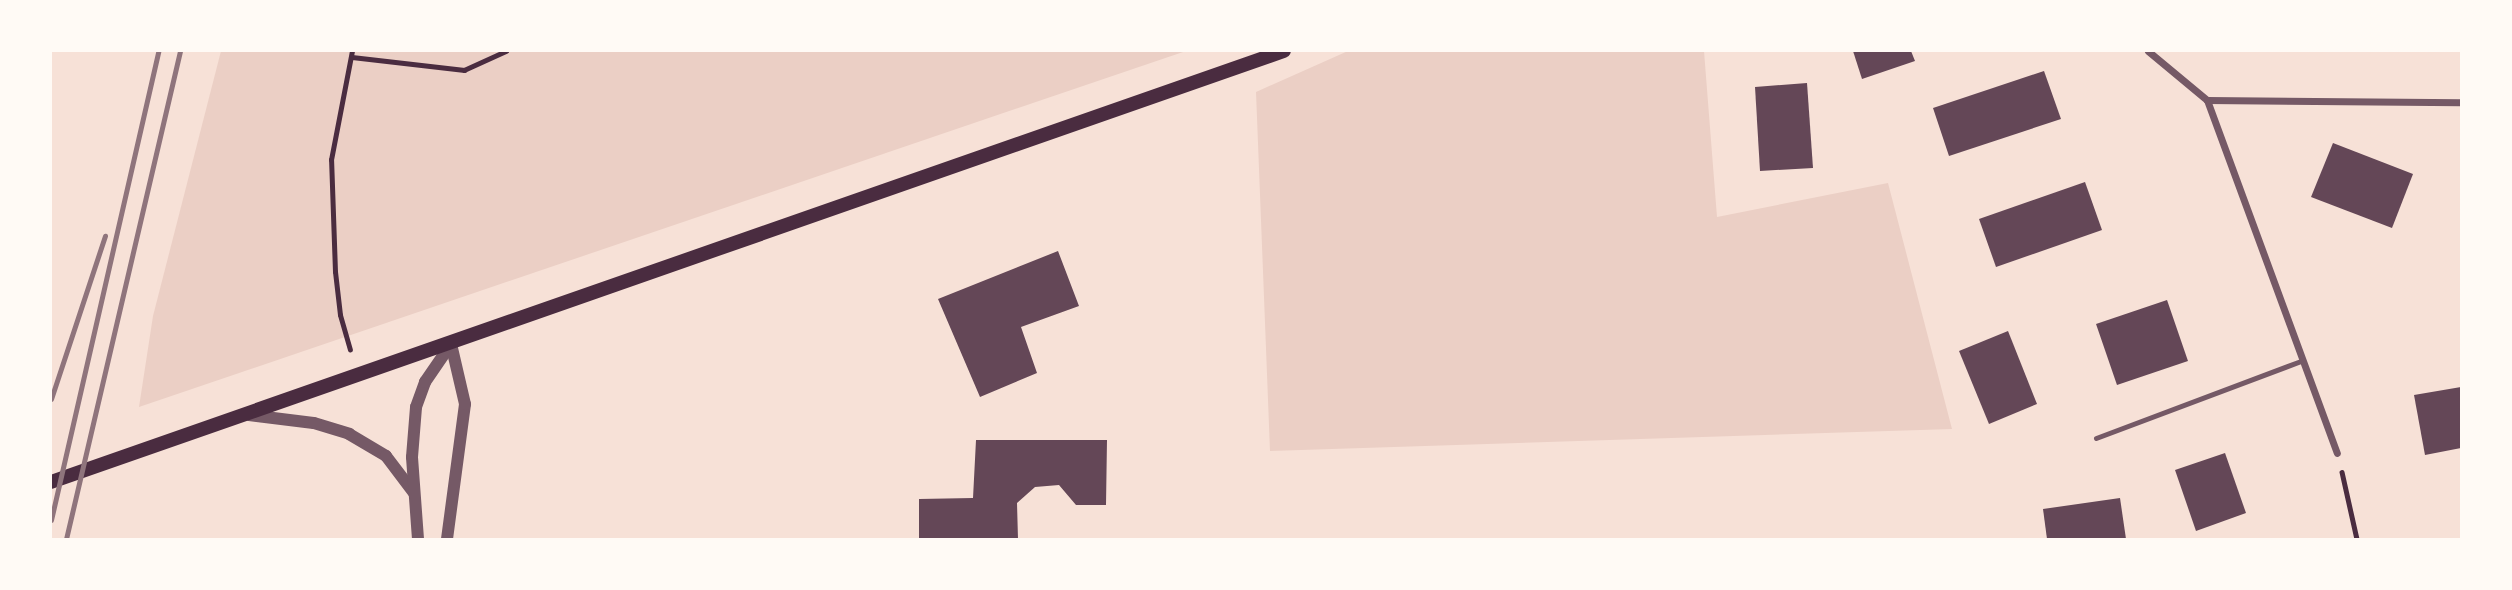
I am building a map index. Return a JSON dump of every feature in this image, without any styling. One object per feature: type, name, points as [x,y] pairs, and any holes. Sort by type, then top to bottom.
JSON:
[{"type":"main road","points":[[51,482],[142,448],[358,377],[1284,51]]},
{"type":"street","points":[[2148,51],[2207,100],[2337,453]]},
{"type":"street","points":[[2207,100],[2461,102]]},
{"type":"street","points":[[418,539],[414,493],[416,407],[425,382],[451,344]]},
{"type":"street","points":[[446,539],[465,414],[451,344]]},
{"type":"street","points":[[249,415],[314,424],[349,434],[386,456],[414,493]]},
{"type":"lane","points":[[2096,438],[2303,360]]},
{"type":"path","points":[[358,377],[340,316],[331,160],[352,54],[464,70],[506,51]]},
{"type":"path","points":[[2337,453],[2357,539]]},
{"type":"shaded area","points":[[221,51],[1186,51],[139,407],[153,316]]},
{"type":"shaded area","points":[[1348,51],[1704,51],[1717,217],[1888,183],[1952,429],[1270,451],[1256,92]]},
{"type":"building","points":[[1853,51],[1911,51],[1915,61],[1862,79]]},
{"type":"building","points":[[2044,71],[2061,119],[1949,156],[1933,108]]},
{"type":"building","points":[[1807,83],[1813,168],[1760,171],[1755,87]]},
{"type":"building","points":[[2333,143],[2413,174],[2392,228],[2311,197]]},
{"type":"building","points":[[2085,182],[2102,230],[1996,267],[1979,219]]},
{"type":"building","points":[[1058,251],[1079,306],[1021,327],[1037,373],[980,397],[938,299]]},
{"type":"building","points":[[2167,300],[2188,361],[2117,385],[2096,324]]},
{"type":"building","points":[[2008,331],[2037,404],[1989,424],[1959,351]]},
{"type":"building","points":[[2461,387],[2461,448],[2425,455],[2414,395]]},
{"type":"building","points":[[976,440],[1107,440],[1106,505],[1076,505],[1059,485],[1035,487],[1017,503],[1018,539],[919,539],[919,499],[973,498]]},
{"type":"building","points":[[2225,453],[2246,513],[2196,531],[2175,470]]},
{"type":"building","points":[[2120,498],[2126,539],[2047,539],[2043,509]]},
{"type":"railway","points":[[51,520],[158,51]]},
{"type":"railway","points":[[66,539],[180,51]]},
{"type":"railway","points":[[51,399],[105,236]]}]
